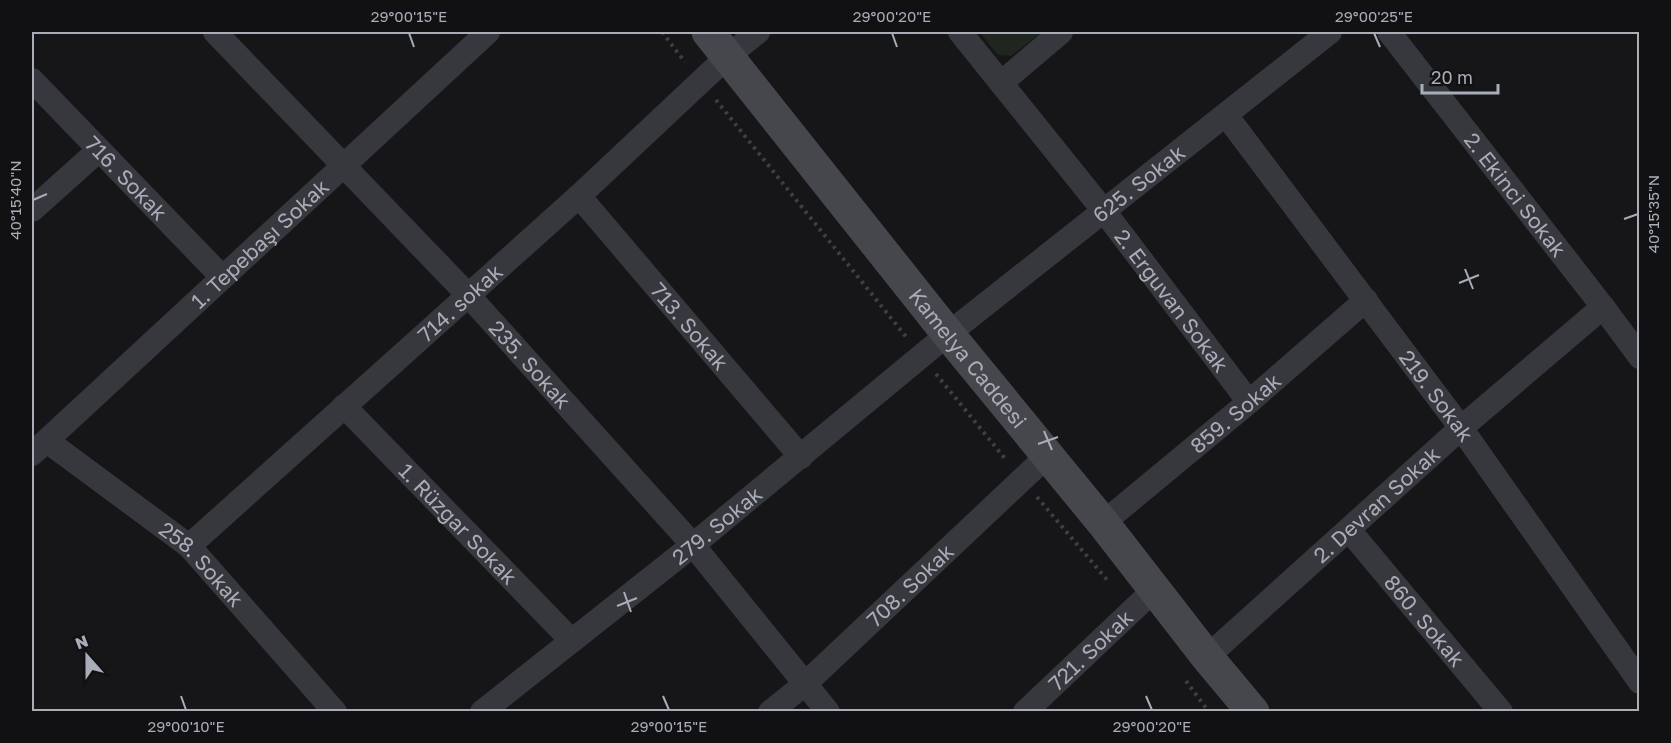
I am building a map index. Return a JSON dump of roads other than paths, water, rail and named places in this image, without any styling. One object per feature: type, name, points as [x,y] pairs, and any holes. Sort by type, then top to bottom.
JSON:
[{"type":"main road","name":"Kamelya Caddesi","points":[[718,44],[948,334],[1103,523],[1207,657],[1253,711]]},
{"type":"street","name":"235. Sokak","points":[[215,32],[468,295],[693,545],[828,711]]},
{"type":"street","name":"714. sokak","points":[[189,546],[579,196],[718,44],[758,32]]},
{"type":"street","name":"2. Erguvan Sokak","points":[[960,32],[1104,211],[1249,402]]},
{"type":"street","points":[[1000,83],[1061,32]]},
{"type":"street","name":"625. Sokak","points":[[948,334],[1330,32]]},
{"type":"street","name":"2. Ekinci Sokak","points":[[1389,32],[1640,357]]},
{"type":"street","name":"1. Tepebaşı Sokak","points":[[39,448],[343,165],[474,37]]},
{"type":"street","name":"716. Sokak","points":[[32,80],[222,277]]},
{"type":"street","name":"219. Sokak","points":[[1227,115],[1461,428],[1640,682]]},
{"type":"street","points":[[32,210],[99,150]]},
{"type":"street","name":"713. Sokak","points":[[579,196],[801,457]]},
{"type":"street","name":"859. Sokak","points":[[1103,523],[1249,402],[1366,300]]},
{"type":"street","name":"2. Devran Sokak","points":[[1207,657],[1461,428],[1603,307]]},
{"type":"street","name":"279. Sokak","points":[[482,711],[693,545],[948,334]]},
{"type":"street","name":"1. Rüzgar Sokak","points":[[344,406],[572,641]]},
{"type":"street","name":"258. Sokak","points":[[39,448],[189,546],[335,711]]},
{"type":"street","name":"708. Sokak","points":[[770,711],[805,684],[1047,456]]},
{"type":"street","name":"860. Sokak","points":[[1349,530],[1501,711]]},
{"type":"street","name":"721. Sokak","points":[[1025,711],[1155,589]]}]
